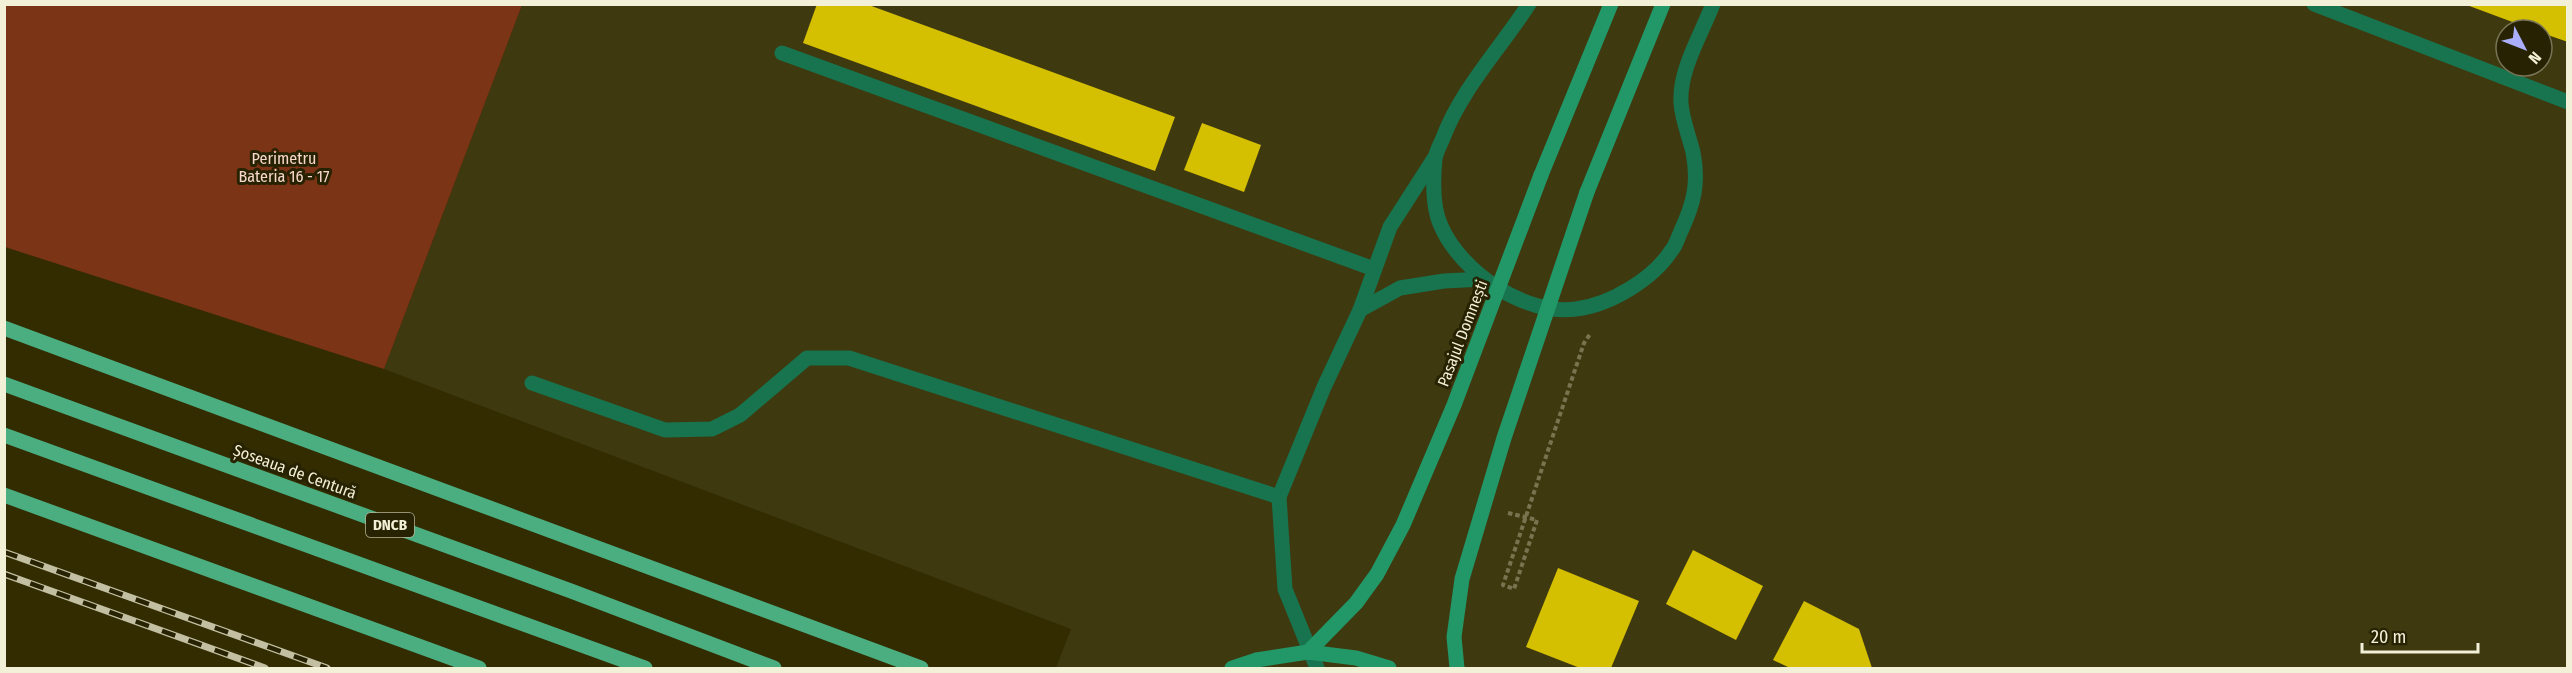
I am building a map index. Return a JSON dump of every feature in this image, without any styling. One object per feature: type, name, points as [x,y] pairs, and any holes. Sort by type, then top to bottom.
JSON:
[{"type":"main road","name":"Pasajul Domnești","points":[[1308,652],[1363,593],[1377,574],[1403,525],[1474,353],[1541,175],[1611,4]]},
{"type":"main road","points":[[1457,669],[1454,637],[1462,579],[1504,438],[1587,192],[1663,4]]},
{"type":"main road","points":[[4,328],[921,669]]},
{"type":"main road","name":"Șoseaua de Centură","points":[[4,384],[560,587],[774,669]]},
{"type":"main road","points":[[4,435],[645,669]]},
{"type":"main road","points":[[4,495],[479,669]]},
{"type":"main road","points":[[1232,669],[1256,660],[1308,652],[1356,657],[1389,669]]},
{"type":"street","points":[[1317,669],[1285,589],[1279,497],[1324,387],[1360,310],[1390,227],[1435,157],[1450,119],[1468,89],[1528,4]]},
{"type":"street","points":[[1435,157],[1434,192],[1440,225],[1460,258],[1484,279],[1510,295],[1543,306],[1576,309],[1610,299],[1641,283],[1671,251],[1693,206],[1696,178],[1681,103],[1684,75],[1713,4]]},
{"type":"street","points":[[2314,4],[2568,102]]},
{"type":"street","points":[[782,53],[1374,270]]},
{"type":"street","points":[[1360,310],[1400,288],[1444,281],[1484,279]]},
{"type":"street","points":[[532,383],[665,430],[712,429],[740,415],[807,358],[849,358],[1279,497]]},
{"type":"path","points":[[1537,520],[1515,589],[1503,585],[1584,343],[1610,299]]},
{"type":"shaded area","points":[[522,5],[2567,5],[2567,668],[1056,668],[1071,629],[384,369]]},
{"type":"green space","name":"Perimetru Bateria 16 - 17","points":[[5,4],[522,5],[384,369],[5,247]]},
{"type":"building","points":[[817,4],[866,4],[1175,117],[1155,171],[803,43]]},
{"type":"building","points":[[2464,4],[2568,4],[2568,42],[2554,37],[2554,18],[2502,18]]},
{"type":"building","points":[[1202,123],[1261,145],[1244,192],[1184,170]]},
{"type":"building","points":[[1693,550],[1763,586],[1736,640],[1666,604]]},
{"type":"building","points":[[1558,568],[1639,601],[1611,668],[1580,668],[1526,647]]},
{"type":"building","points":[[1804,601],[1859,629],[1872,668],[1790,668],[1773,660]]},
{"type":"railway","points":[[4,552],[327,668]]},
{"type":"railway","points":[[4,574],[265,668]]}]
